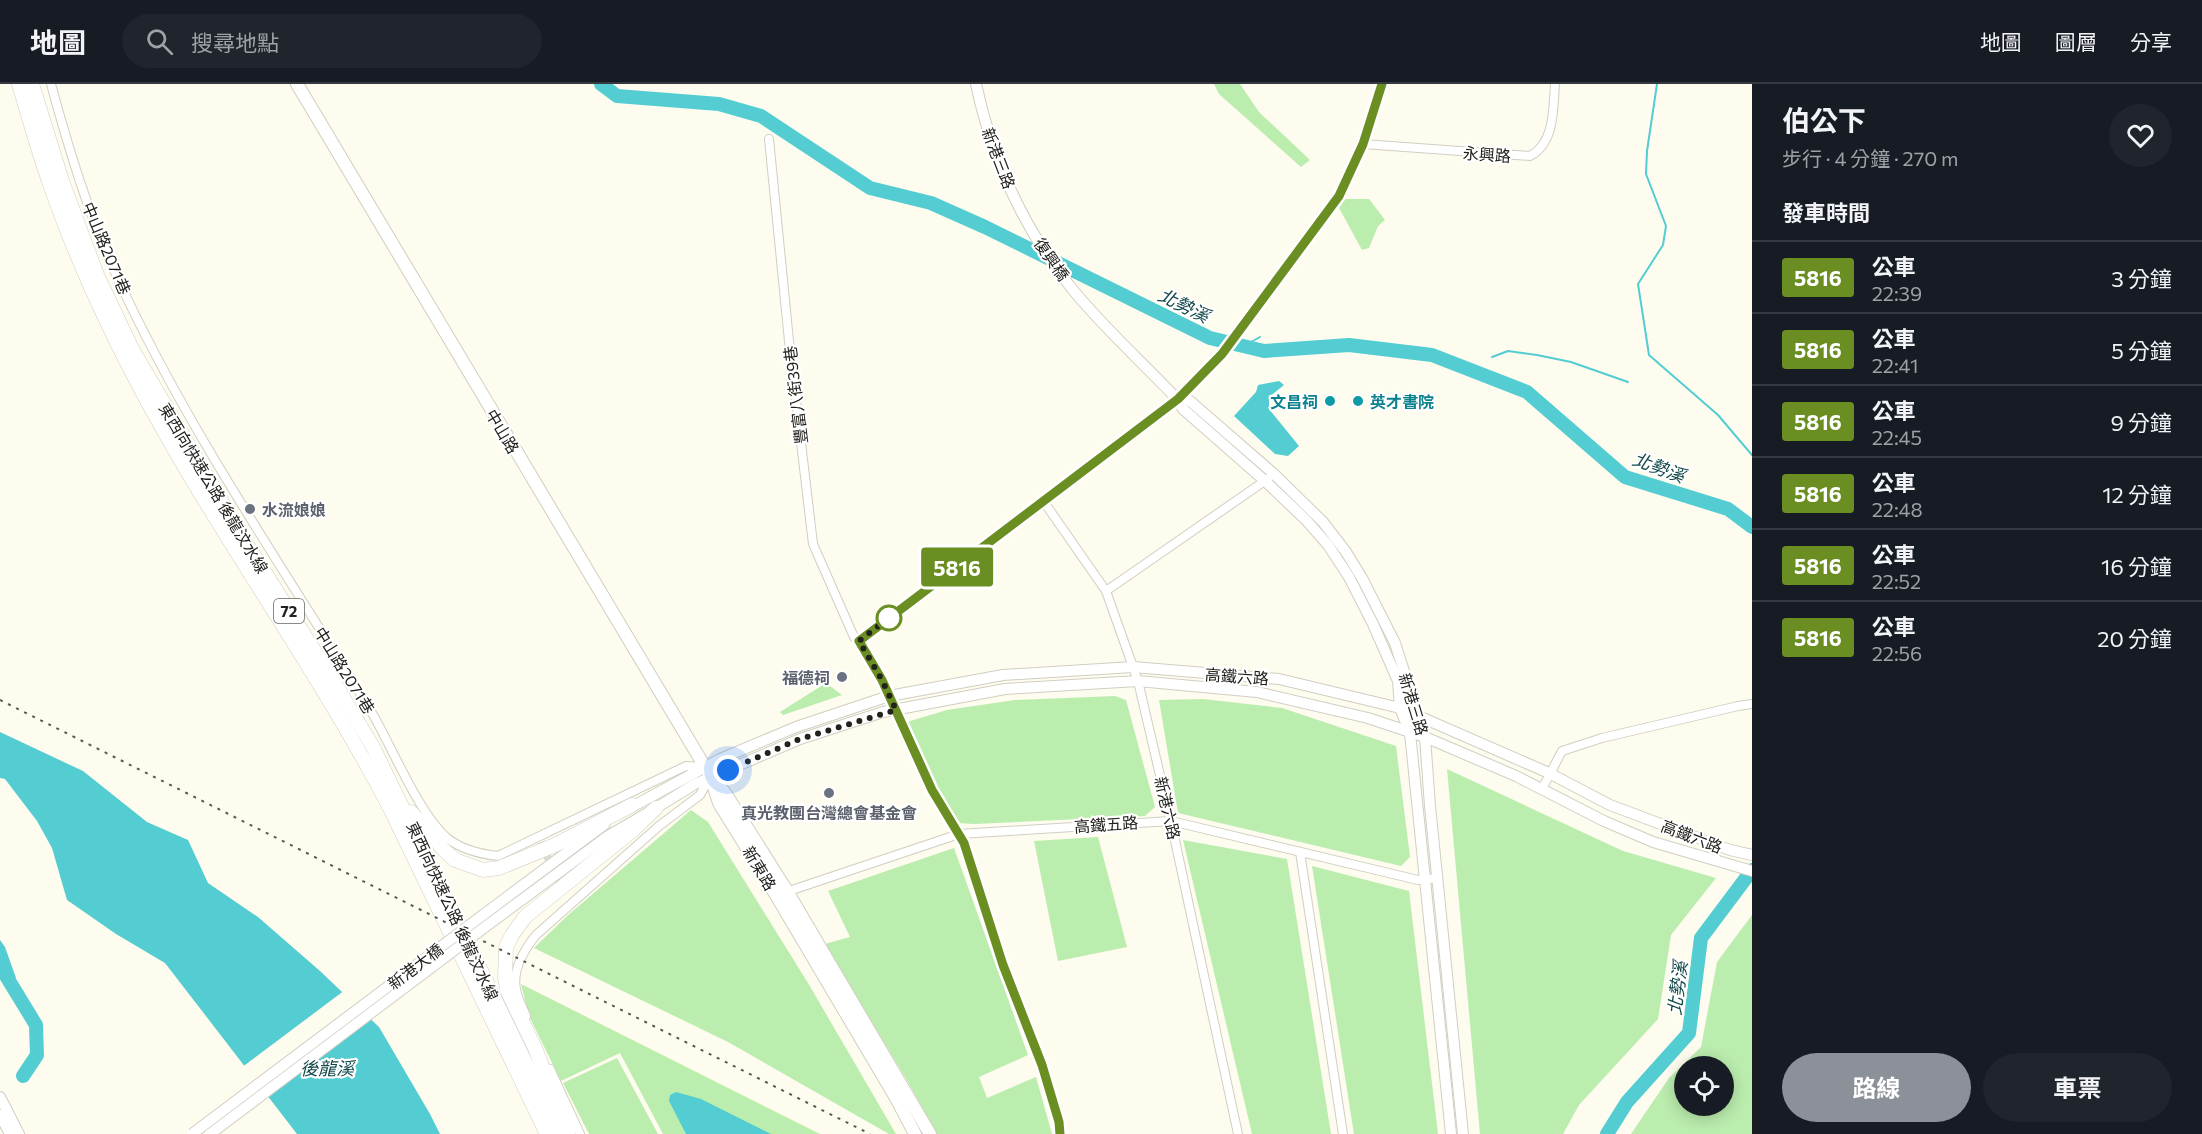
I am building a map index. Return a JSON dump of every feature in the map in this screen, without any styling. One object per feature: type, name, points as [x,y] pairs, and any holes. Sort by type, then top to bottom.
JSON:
[{"type":"highway","name":"東西向快速公路 後龍汶水線","points":[[19,84],[54,196],[89,285],[135,378],[166,435],[367,763],[392,810],[547,1134]]},
{"type":"highway","name":"東西向快速公路 後龍汶水線","points":[[32,84],[77,223],[97,275],[132,349],[242,537],[357,719],[398,796],[560,1134]]},
{"type":"highway","points":[[398,796],[455,861],[483,870],[499,868],[555,845],[633,805]]},
{"type":"highway","points":[[568,1134],[534,1048],[507,990],[506,947],[512,934],[525,917],[633,830],[656,807]]},
{"type":"main road","name":"中山路","points":[[297,84],[707,772]]},
{"type":"main road","name":"新東路","points":[[707,772],[728,796],[915,1134]]},
{"type":"main road","name":"新東路","points":[[782,893],[930,1134]]},
{"type":"street","name":"中山路2071巷","points":[[51,84],[69,149],[96,227],[118,279],[177,394],[221,470],[385,735],[424,809],[447,837],[465,849],[479,854],[498,856],[540,840],[597,807],[686,766],[707,772]]},
{"type":"street","name":"新港三路","points":[[976,84],[987,133],[1031,230]]},
{"type":"street","points":[[859,641],[1178,399],[1222,354],[1339,196],[1363,144],[1382,84]]},
{"type":"street","name":"永興路","points":[[1363,144],[1530,156],[1539,152],[1546,143],[1553,112],[1555,84]]},
{"type":"street","name":"豐富八街39巷","points":[[769,139],[789,341],[813,544],[854,637],[859,641],[889,696],[932,790],[964,843],[1003,965],[1042,1065],[1059,1122],[1060,1134]]},
{"type":"street","name":"復興橋","points":[[1031,230],[1073,289]]},
{"type":"street","name":"新港三路","points":[[1073,289],[1178,399],[1183,409],[1323,522],[1346,552],[1367,587],[1395,643],[1425,737],[1463,1134]]},
{"type":"street","points":[[1106,591],[1270,478]]},
{"type":"street","name":"新港三路","points":[[1270,478],[1328,545],[1349,577],[1398,681],[1401,708],[1410,733],[1451,1134]]},
{"type":"street","name":"新港六路","points":[[1044,502],[1106,591],[1138,681],[1171,820],[1238,1134]]},
{"type":"street","name":"高鐵六路","points":[[707,772],[796,727],[889,696],[1003,675],[1133,667],[1278,679],[1401,708],[1549,773],[1610,805],[1730,850],[1752,855]]},
{"type":"street","name":"高鐵六路","points":[[707,772],[800,739],[896,710],[1005,689],[1138,681],[1257,692],[1368,718],[1425,737],[1653,842],[1752,871]]},
{"type":"street","points":[[1542,789],[1562,752],[1602,738],[1738,706],[1752,705]]},
{"type":"street","name":"新港大橋","points":[[192,1134],[633,805],[707,772]]},
{"type":"street","name":"新港大橋","points":[[210,1134],[608,836],[707,772]]},
{"type":"street","points":[[580,1134],[532,1031],[516,989],[516,972],[523,951],[536,935],[569,905],[659,826],[700,795],[707,772]]},
{"type":"street","name":"高鐵五路","points":[[782,893],[959,834],[1171,820],[1418,879],[1438,878]]},
{"type":"street","points":[[1299,852],[1343,1134]]},
{"type":"street","points":[[562,890],[569,905]]},
{"type":"street","points":[[0,1097],[19,1134]]},
{"type":"street","points":[[0,1115],[10,1134]]},
{"type":"green space","points":[[1214,84],[1240,84],[1259,112],[1310,160],[1301,167],[1219,94]]},
{"type":"green space","points":[[1345,199],[1369,199],[1385,220],[1378,226],[1369,248],[1362,250],[1339,208]]},
{"type":"green space","points":[[826,683],[842,695],[783,715],[780,712]]},
{"type":"green space","points":[[1115,696],[1126,700],[1155,807],[1145,816],[955,823],[914,742],[907,722],[947,710],[1015,700]]},
{"type":"green space","points":[[1203,699],[1282,708],[1396,746],[1410,857],[1401,866],[1178,813],[1159,700]]},
{"type":"green space","points":[[1447,769],[1623,851],[1716,878],[1671,935],[1658,1019],[1579,1105],[1563,1134],[1480,1134]]},
{"type":"green space","points":[[691,810],[708,822],[808,983],[896,1134],[889,1134],[728,1042],[534,948],[567,916]]},
{"type":"green space","points":[[1098,837],[1127,947],[1058,961],[1034,841]]},
{"type":"green space","points":[[1183,840],[1287,859],[1331,1134],[1252,1134]]},
{"type":"green space","points":[[954,848],[1028,1055],[979,1077],[987,1098],[1036,1077],[1052,1134],[937,1134],[825,944],[850,937],[828,891]]},
{"type":"green space","points":[[1312,866],[1409,891],[1438,1134],[1354,1134]]},
{"type":"green space","points":[[1752,915],[1752,1134],[1631,1134],[1674,1073],[1674,1116],[1734,1116],[1734,1056],[1692,1056],[1701,1047],[1717,962]]},
{"type":"green space","points":[[521,984],[820,1134],[663,1134],[620,1053],[561,1081],[529,1016]]},
{"type":"green space","points":[[617,1058],[658,1134],[589,1134],[563,1083]]},
{"type":"water","points":[[1279,381],[1284,385],[1269,397],[1269,409],[1299,446],[1288,456],[1275,454],[1234,416],[1256,392],[1258,385]]},
{"type":"water","name":"後龍溪","points":[[0,732],[83,771],[147,822],[188,840],[208,883],[258,917],[379,1027],[440,1134],[297,1134],[165,963],[116,934],[67,900],[52,848],[37,821],[5,779],[0,778]]},
{"type":"water","points":[[0,940],[5,947],[16,978],[3,978],[0,973]]},
{"type":"water","points":[[676,1092],[701,1099],[771,1134],[686,1134],[669,1101],[670,1095]]},
{"type":"pier","points":[[345,990],[366,1010],[258,1090],[241,1068]]},
{"type":"waterway","name":"北勢溪","points":[[601,84],[617,96],[719,104],[761,116],[870,188],[931,203],[985,227],[1210,338],[1264,351],[1349,345],[1432,355],[1527,392],[1625,477],[1728,509],[1752,527]]},
{"type":"waterway","points":[[1657,84],[1646,174],[1666,226],[1663,245],[1638,284],[1649,355],[1718,415],[1752,455]]},
{"type":"waterway","points":[[1244,346],[1260,337]]},
{"type":"waterway","points":[[1492,357],[1508,351],[1537,355],[1571,362],[1628,382]]},
{"type":"waterway","name":"北勢溪","points":[[1607,1134],[1627,1102],[1689,1033],[1701,938],[1752,870]]},
{"type":"waterway","points":[[0,966],[36,1025],[37,1055],[23,1076]]},
{"type":"tunnel","points":[[541,842],[562,890]]},
{"type":"railway","points":[[0,700],[870,1134]]},
{"type":"bus line","name":"5816","points":[[1060,1134],[1059,1122],[1042,1065],[1003,965],[964,843],[932,790],[882,680],[859,641],[1178,399],[1222,354],[1339,196],[1363,144],[1382,84]]},
{"type":"place","name":"文昌祠","points":[[1330,401]]},
{"type":"place","name":"英才書院","points":[[1358,401]]},
{"type":"place","name":"水流娘娘","points":[[250,509]]},
{"type":"place","name":"福德祠","points":[[842,677]]},
{"type":"place","name":"真光教團台灣總會基金會","points":[[829,793]]},
{"type":"route","points":[[728,770],[800,739],[896,710],[882,680],[859,641],[894,614],[889,618]]}]
